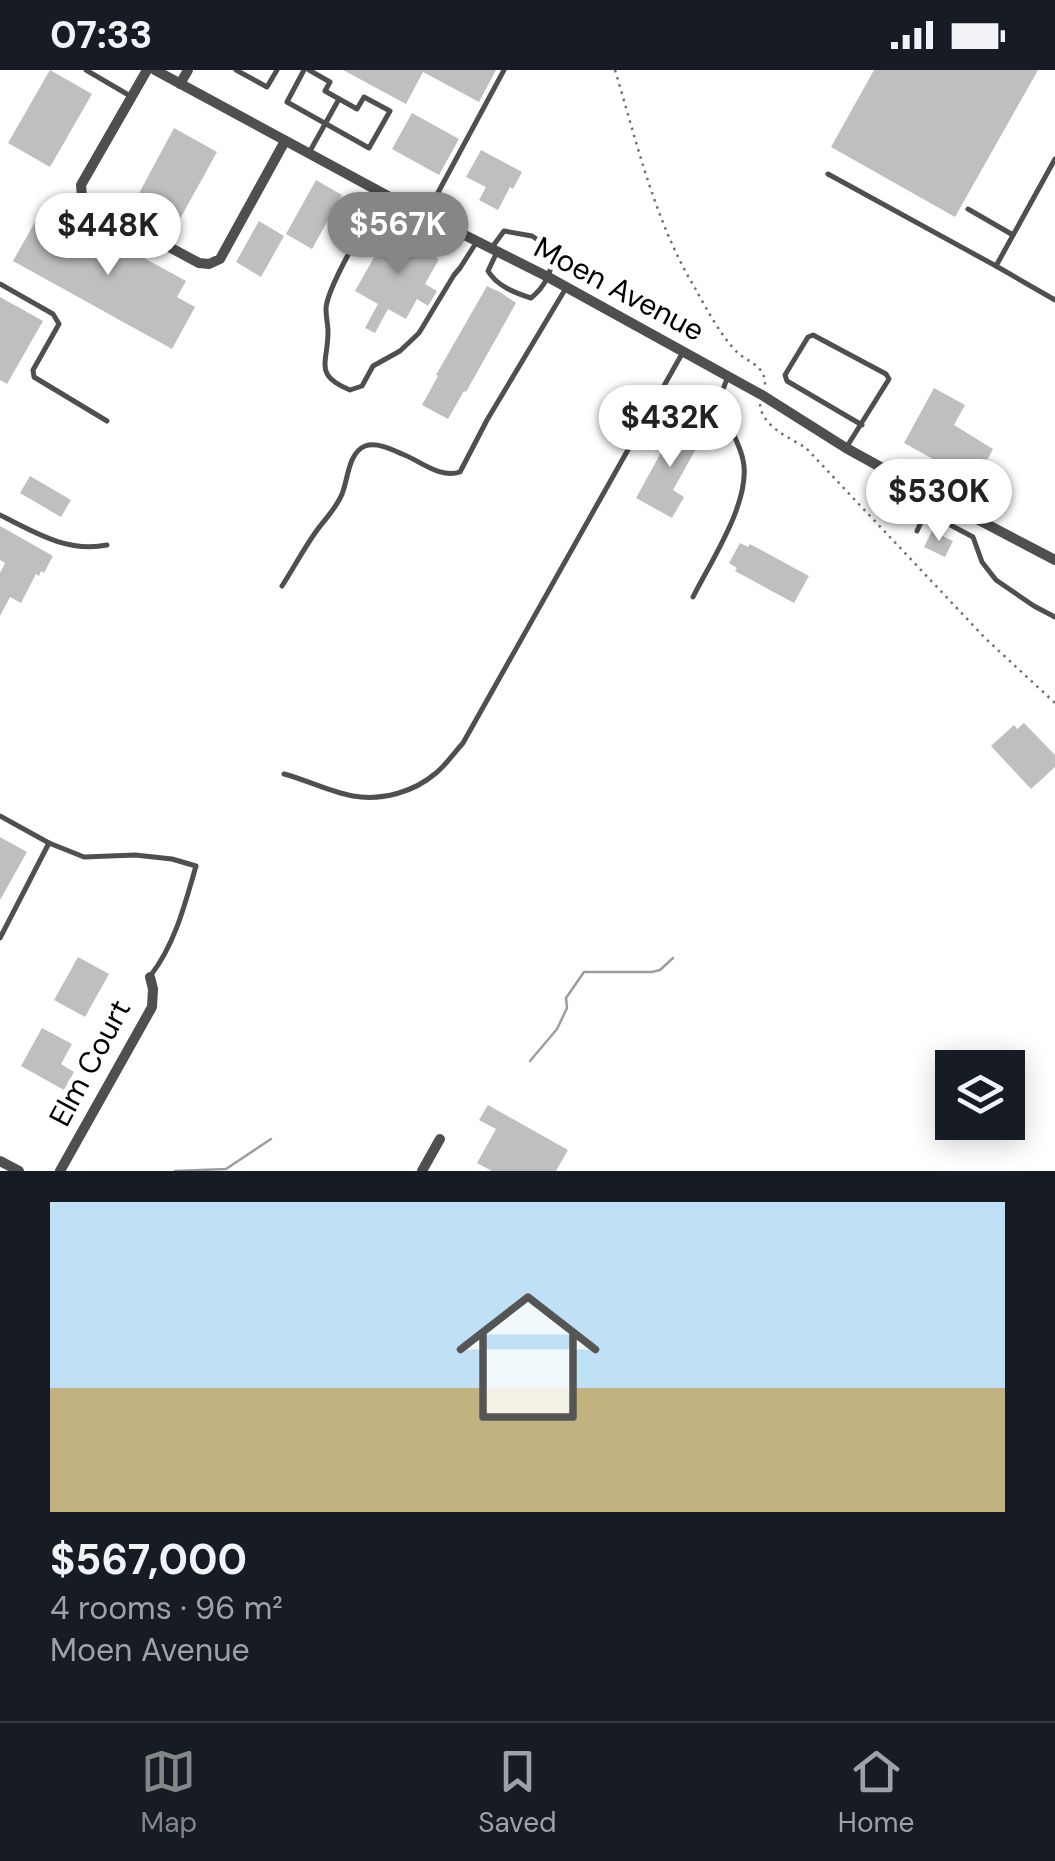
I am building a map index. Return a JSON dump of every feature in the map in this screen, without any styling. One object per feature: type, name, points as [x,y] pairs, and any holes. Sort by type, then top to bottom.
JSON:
[{"type":"street","points":[[147,70],[81,185],[82,196],[87,203],[200,263],[220,259],[285,141]]},
{"type":"street","name":"Moen Avenue","points":[[155,70],[397,201],[548,277],[762,395],[846,448],[1055,560]]},
{"type":"street","points":[[180,84],[188,70]]},
{"type":"street","name":"Elm Court","points":[[60,1171],[152,1007],[150,976]]},
{"type":"street","points":[[422,1171],[440,1139]]},
{"type":"street","points":[[0,1161],[19,1171]]},
{"type":"lane","points":[[86,70],[132,96]]},
{"type":"lane","points":[[236,70],[267,87],[276,70]]},
{"type":"lane","points":[[306,70],[330,82],[325,90],[339,99],[358,109],[364,97],[390,111],[369,148],[286,102],[306,70]]},
{"type":"lane","points":[[426,216],[504,70]]},
{"type":"lane","points":[[308,154],[339,99]]},
{"type":"lane","points":[[996,266],[1055,159]]},
{"type":"lane","points":[[828,174],[1055,300]]},
{"type":"lane","points":[[397,201],[381,224],[369,224],[362,229],[326,305],[325,371],[334,384],[350,390],[362,386],[374,366],[400,351],[419,333],[476,241]]},
{"type":"lane","points":[[968,209],[1013,235]]},
{"type":"lane","points":[[504,231],[532,236],[553,250],[548,277],[532,298],[496,282],[488,271],[504,231]]},
{"type":"lane","points":[[0,284],[53,314],[59,324],[34,377],[107,421]]},
{"type":"lane","points":[[282,586],[339,501],[359,449],[382,446],[449,475],[460,472],[566,288]]},
{"type":"lane","points":[[846,448],[862,426],[889,379],[814,335],[808,336],[786,375],[787,381],[862,426]]},
{"type":"lane","points":[[284,774],[351,796],[370,798],[415,788],[438,772],[462,742],[683,352]]},
{"type":"lane","points":[[693,597],[728,528],[746,479],[739,445],[718,403],[728,376]]},
{"type":"lane","points":[[917,531],[933,496]]},
{"type":"lane","points":[[926,512],[972,537],[982,562],[996,580],[1055,618]]},
{"type":"lane","points":[[0,515],[51,540],[86,549],[106,545]]},
{"type":"lane","points":[[0,816],[84,858],[136,855],[196,866],[164,957],[150,976]]},
{"type":"lane","points":[[0,938],[49,843]]},
{"type":"building","points":[[50,70],[92,94],[50,167],[8,143]]},
{"type":"building","points":[[343,70],[496,70],[479,102],[423,72],[406,104]]},
{"type":"building","points":[[874,70],[1038,70],[955,217],[831,147]]},
{"type":"building","points":[[412,113],[459,139],[439,175],[392,149]]},
{"type":"building","points":[[174,128],[217,152],[171,235],[129,212]]},
{"type":"building","points":[[481,150],[522,172],[498,210],[479,200],[486,187],[466,177]]},
{"type":"building","points":[[316,180],[342,195],[312,249],[286,234]]},
{"type":"building","points":[[71,218],[186,281],[177,297],[195,307],[172,349],[13,261],[35,222],[56,231],[62,220],[68,223]]},
{"type":"building","points":[[259,221],[284,236],[261,277],[236,262]]},
{"type":"building","points":[[389,231],[398,236],[401,231],[433,248],[430,254],[439,259],[425,284],[437,291],[428,306],[417,299],[406,319],[388,309],[375,333],[365,328],[378,304],[355,291]]},
{"type":"building","points":[[487,286],[516,303],[448,419],[422,405]]},
{"type":"building","points":[[0,297],[43,321],[7,384],[0,380]]},
{"type":"building","points":[[934,388],[965,405],[954,425],[993,449],[974,485],[904,443]]},
{"type":"building","points":[[680,418],[702,438],[673,490],[684,497],[672,518],[636,498]]},
{"type":"building","points":[[30,476],[71,500],[61,517],[20,493]]},
{"type":"building","points":[[0,526],[53,556],[44,573],[36,574],[21,603],[10,597],[0,616],[0,573],[5,563],[0,560]]},
{"type":"building","points":[[932,531],[953,541],[945,557],[924,547]]},
{"type":"building","points":[[740,543],[748,547],[750,544],[809,576],[794,603],[735,571],[737,568],[729,563]]},
{"type":"building","points":[[1024,723],[1055,755],[1055,767],[1031,789],[991,746],[1014,725],[1017,729]]},
{"type":"building","points":[[0,837],[27,852],[0,900]]},
{"type":"building","points":[[78,957],[109,974],[85,1017],[54,1000]]},
{"type":"building","points":[[42,1028],[72,1044],[61,1064],[74,1072],[64,1090],[21,1066]]},
{"type":"building","points":[[488,1105],[568,1150],[556,1171],[492,1171],[477,1163],[496,1129],[479,1120]]},
{"type":"waterway","points":[[530,1061],[557,1029],[567,1008],[566,998],[584,972],[652,972],[673,958]]},
{"type":"waterway","points":[[175,1171],[226,1169],[271,1139]]}]
